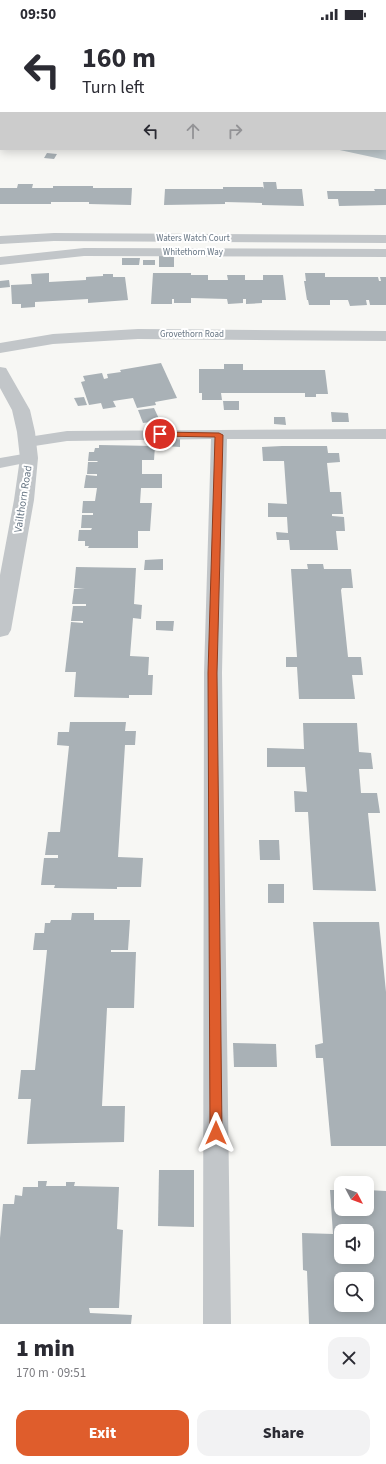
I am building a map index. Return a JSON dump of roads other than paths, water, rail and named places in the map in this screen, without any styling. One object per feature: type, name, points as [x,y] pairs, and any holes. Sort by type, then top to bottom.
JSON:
[{"type":"street","name":"Waters Watch Court","points":[[0,240],[54,237],[386,239]]},
{"type":"street","name":"Grovethorn Road","points":[[0,348],[53,339],[138,334],[386,338]]},
{"type":"street","name":"Vailthorn Road","points":[[0,372],[21,410],[29,450],[24,500],[0,630]]},
{"type":"lane","name":"Whitethorn Way","points":[[0,261],[84,252],[386,253]]},
{"type":"lane","points":[[0,463],[29,450],[67,436],[386,434]]},
{"type":"lane","points":[[218,1324],[212,673],[219,435]]}]
